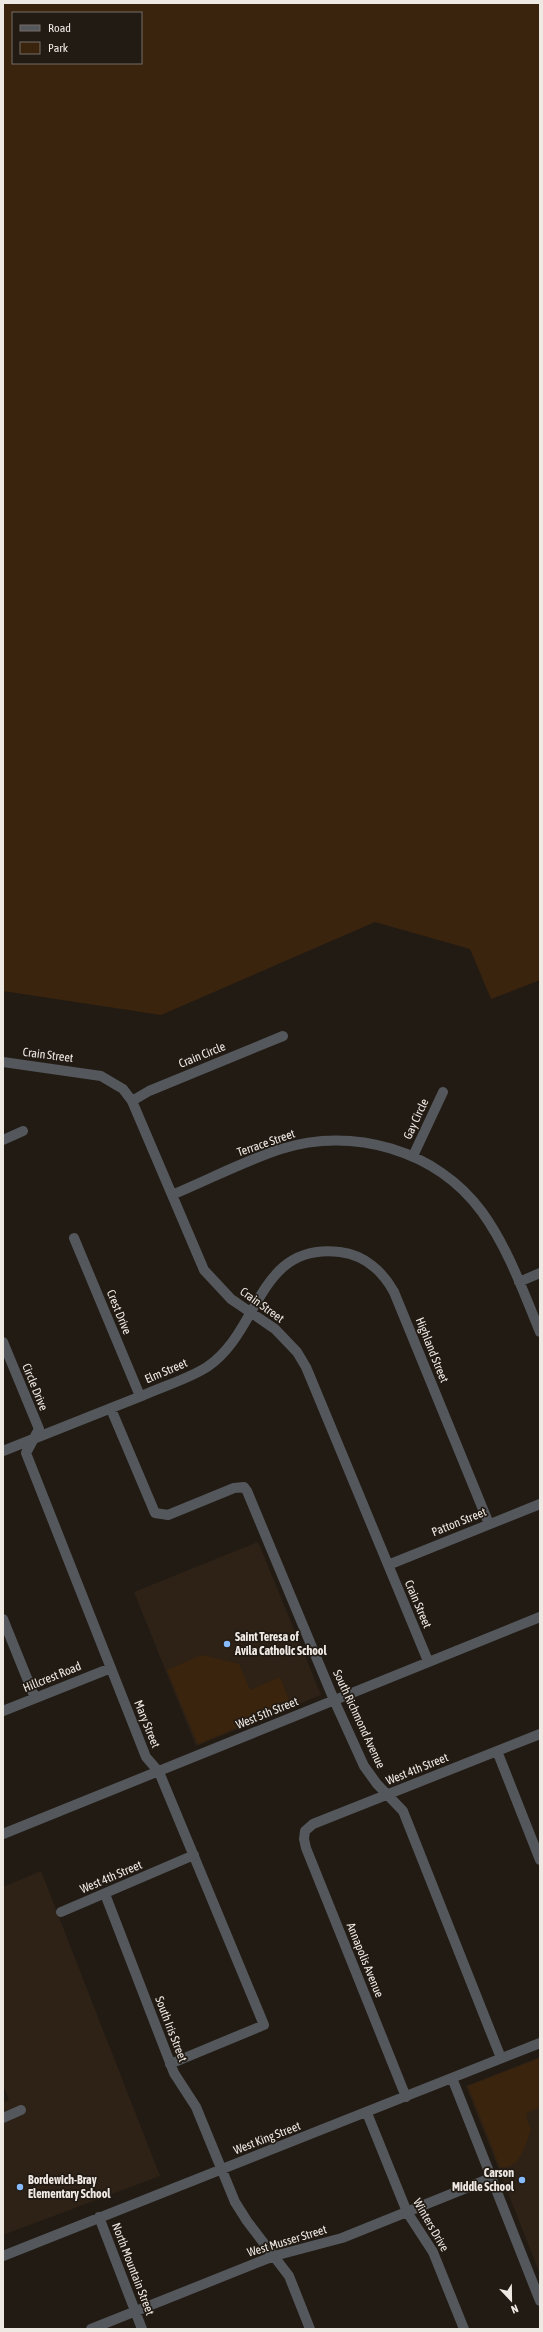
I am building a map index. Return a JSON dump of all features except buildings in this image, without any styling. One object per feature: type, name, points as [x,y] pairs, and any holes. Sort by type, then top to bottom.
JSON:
[{"type":"street","name":"Crain Circle","points":[[132,1101],[149,1091],[284,1036]]},
{"type":"street","name":"Crain Street","points":[[3,1062],[101,1076],[124,1089],[132,1101],[204,1270],[231,1299],[251,1311],[275,1329],[297,1352],[306,1367],[428,1661]]},
{"type":"street","name":"Gay Circle","points":[[413,1156],[443,1092]]},
{"type":"street","points":[[3,1140],[23,1131]]},
{"type":"street","name":"Terrace Street","points":[[172,1195],[281,1149],[307,1143],[341,1140],[370,1143],[413,1156],[447,1178],[465,1192],[481,1211],[493,1229],[519,1282],[540,1332]]},
{"type":"street","name":"Crest Drive","points":[[74,1238],[140,1396]]},
{"type":"street","name":"Highland Street","points":[[296,1258],[324,1250],[344,1252],[358,1257],[373,1266],[387,1280],[489,1524]]},
{"type":"street","name":"Elm Street","points":[[3,1451],[111,1409],[208,1366],[230,1344],[276,1272],[296,1258]]},
{"type":"street","points":[[519,1282],[540,1273]]},
{"type":"street","name":"Circle Drive","points":[[3,1342],[39,1429],[31,1440]]},
{"type":"street","name":"South Richmond Avenue","points":[[111,1409],[155,1513],[168,1515],[234,1488],[244,1487],[247,1491],[334,1700],[364,1766],[377,1784],[403,1811],[501,2058]]},
{"type":"street","name":"Mary Street","points":[[31,1440],[26,1453],[146,1757],[159,1772],[264,2025],[170,2064]]},
{"type":"street","name":"Patton Street","points":[[388,1565],[540,1504]]},
{"type":"street","name":"West 5th Street","points":[[3,1834],[540,1617]]},
{"type":"street","points":[[3,1619],[35,1698]]},
{"type":"street","name":"Hillcrest Road","points":[[3,1711],[111,1668]]},
{"type":"street","name":"West 4th Street","points":[[305,1831],[313,1824],[540,1734]]},
{"type":"street","points":[[497,1751],[540,1860]]},
{"type":"street","name":"Annapolis Avenue","points":[[305,1831],[304,1839],[306,1848],[406,2097]]},
{"type":"street","name":"West 4th Street","points":[[61,1912],[194,1855]]},
{"type":"street","name":"South Iris Street","points":[[104,1894],[170,2064],[196,2107],[221,2170],[243,2215],[289,2276],[310,2329]]},
{"type":"street","name":"West King Street","points":[[3,2256],[367,2113],[540,2043]]},
{"type":"street","points":[[452,2078],[540,2301]]},
{"type":"street","points":[[3,2118],[21,2110]]},
{"type":"street","name":"Winters Drive","points":[[367,2113],[407,2212],[427,2239],[434,2252],[464,2329]]},
{"type":"street","name":"West Musser Street","points":[[91,2329],[274,2256],[330,2242],[491,2178]]},
{"type":"street","name":"North Mountain Street","points":[[99,2218],[142,2329]]},
{"type":"shaded area","name":"Saint Teresa of Avila Catholic School","points":[[258,1542],[321,1695],[196,1746],[134,1592]]},
{"type":"shaded area","points":[[41,1871],[160,2176],[3,2235],[3,2103],[9,2100],[3,2084],[3,1887]]},
{"type":"shaded area","name":"Carson Middle School","points":[[540,2057],[540,2274],[466,2086]]},
{"type":"green space","points":[[3,3],[540,3],[540,980],[491,999],[470,949],[375,922],[161,1015],[3,991]]},
{"type":"green space","points":[[202,1655],[239,1664],[250,1690],[280,1677],[291,1705],[198,1744],[167,1670]]},
{"type":"green space","points":[[540,2058],[540,2103],[538,2108],[527,2113],[526,2118],[531,2129],[525,2148],[518,2160],[513,2164],[507,2167],[500,2167],[468,2086]]},
{"type":"place","name":"Saint Teresa of Avila Catholic School","points":[[227,1644]]},
{"type":"place","name":"Carson Middle School","points":[[522,2180]]},
{"type":"place","name":"Bordewich-Bray Elementary School","points":[[20,2187]]}]
